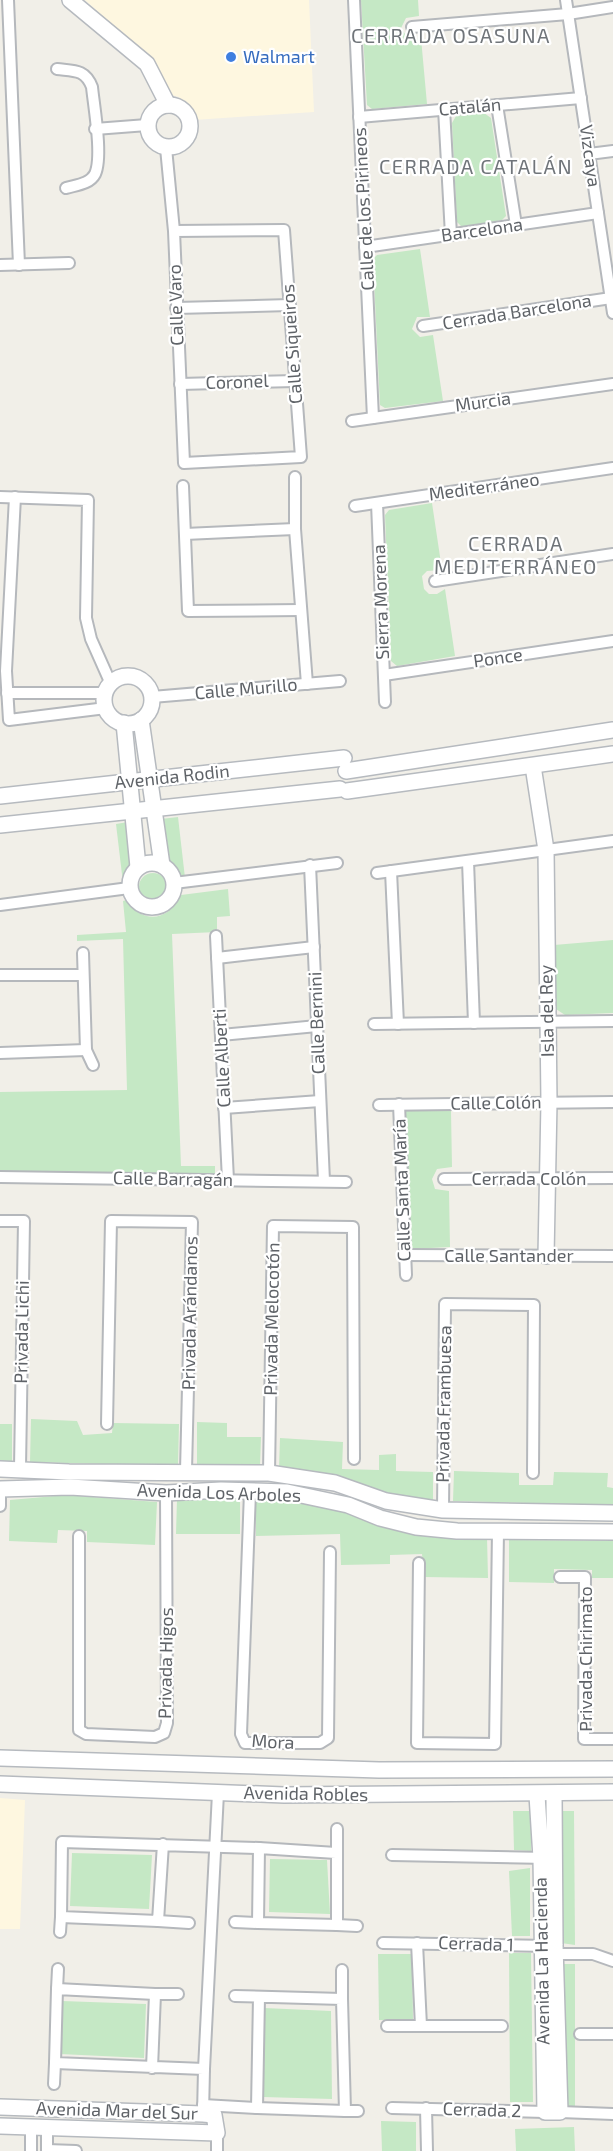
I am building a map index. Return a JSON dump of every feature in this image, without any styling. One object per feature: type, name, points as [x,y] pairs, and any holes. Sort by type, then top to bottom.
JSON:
[{"type":"street","points":[[8,0],[20,265]]},
{"type":"street","points":[[70,0],[147,64],[168,105],[184,111],[190,127],[183,142],[166,148],[152,140],[147,125],[154,111],[168,105]]},
{"type":"street","name":"Calle de los Pirineos","points":[[354,0],[373,418]]},
{"type":"street","name":"Vizcaya","points":[[566,0],[613,313]]},
{"type":"street","points":[[412,27],[568,14],[613,7]]},
{"type":"street","points":[[57,69],[81,71],[88,77],[92,87],[98,162],[95,175],[84,183],[66,188]]},
{"type":"street","name":"Catalán","points":[[359,117],[581,98]]},
{"type":"street","points":[[498,105],[516,225]]},
{"type":"street","points":[[444,109],[451,235]]},
{"type":"street","points":[[95,129],[147,125]]},
{"type":"street","name":"Calle Varo","points":[[166,148],[174,231],[184,463]]},
{"type":"street","points":[[589,154],[613,151]]},
{"type":"street","name":"Barcelona","points":[[365,247],[598,213]]},
{"type":"street","name":"Calle Siqueiros","points":[[174,231],[284,230],[300,457],[184,463]]},
{"type":"street","points":[[0,265],[69,263]]},
{"type":"street","name":"Cerrada Barcelona","points":[[423,326],[611,298]]},
{"type":"street","points":[[176,308],[290,305]]},
{"type":"street","name":"Coronel","points":[[180,384],[295,381]]},
{"type":"street","name":"Murcia","points":[[352,421],[613,384]]},
{"type":"street","name":"Mediterráneo","points":[[355,506],[613,468]]},
{"type":"street","points":[[295,477],[295,529],[307,684]]},
{"type":"street","points":[[183,486],[188,611],[301,610]]},
{"type":"street","points":[[0,496],[88,500],[86,618],[91,639],[108,695],[114,719],[124,723],[141,720],[150,711],[152,697],[147,685],[136,677],[123,677],[108,695],[9,720],[7,693],[15,497]]},
{"type":"street","name":"Sierra Morena","points":[[377,503],[385,702]]},
{"type":"street","points":[[185,534],[295,529]]},
{"type":"street","points":[[435,581],[613,554]]},
{"type":"street","name":"Ponce","points":[[384,675],[613,641]]},
{"type":"street","name":"Calle Murillo","points":[[152,697],[340,681]]},
{"type":"street","points":[[7,693],[108,695]]},
{"type":"street","points":[[141,720],[162,865],[173,876],[174,883],[170,898],[158,906],[143,905],[136,901],[129,888],[132,873],[145,863],[162,865]]},
{"type":"street","points":[[124,723],[138,867]]},
{"type":"street","name":"Avenida Rodin","points":[[0,796],[150,780],[408,761],[613,730]]},
{"type":"street","name":"Avenida Rodin","points":[[0,825],[343,790],[613,754]]},
{"type":"street","points":[[408,761],[412,782]]},
{"type":"street","name":"Isla del Rey","points":[[533,766],[546,850],[549,1102],[546,1256]]},
{"type":"street","points":[[377,873],[613,841]]},
{"type":"street","points":[[468,861],[474,1023]]},
{"type":"street","points":[[174,883],[337,863]]},
{"type":"street","name":"Calle Bernini","points":[[310,865],[324,1181]]},
{"type":"street","points":[[391,871],[398,1024]]},
{"type":"street","points":[[0,905],[129,888]]},
{"type":"street","name":"Calle Alberti","points":[[216,936],[228,1180]]},
{"type":"street","points":[[217,958],[314,947]]},
{"type":"street","points":[[83,953],[86,1050],[93,1065]]},
{"type":"street","points":[[0,975],[82,975]]},
{"type":"street","points":[[374,1024],[613,1021]]},
{"type":"street","points":[[221,1035],[317,1026]]},
{"type":"street","points":[[0,1053],[86,1050]]},
{"type":"street","points":[[225,1108],[320,1101]]},
{"type":"street","name":"Calle Colón","points":[[379,1105],[613,1102]]},
{"type":"street","name":"Calle Santa María","points":[[399,1104],[406,1275]]},
{"type":"street","name":"Calle Barragán","points":[[0,1177],[346,1182]]},
{"type":"street","name":"Cerrada Colón","points":[[444,1179],[613,1179]]},
{"type":"street","name":"Privada Lichi","points":[[0,1221],[24,1221],[20,1468]]},
{"type":"street","name":"Privada Arándanos","points":[[107,1424],[111,1221],[192,1222],[186,1471]]},
{"type":"street","name":"Privada Melocotón","points":[[269,1473],[273,1226],[354,1227],[354,1459]]},
{"type":"street","name":"Calle Santander","points":[[406,1255],[613,1256]]},
{"type":"street","name":"Privada Frambuesa","points":[[443,1509],[445,1304],[534,1305],[533,1473]]},
{"type":"street","name":"Avenida Los Arboles","points":[[0,1469],[20,1468],[70,1479],[166,1493],[220,1490],[287,1492],[320,1498],[416,1527],[498,1531],[613,1532]]},
{"type":"street","name":"Avenida Los Arboles","points":[[0,1489],[70,1479],[186,1471],[269,1473],[335,1483],[386,1501],[443,1509],[613,1513]]},
{"type":"street","points":[[220,1490],[221,1473]]},
{"type":"street","points":[[0,1489],[0,1506]]},
{"type":"street","name":"Mora","points":[[250,1492],[242,1734],[245,1743],[320,1743],[328,1738],[330,1552]]},
{"type":"street","name":"Privada Higos","points":[[80,1536],[79,1730],[86,1734],[155,1737],[164,1733],[167,1723],[166,1493]]},
{"type":"street","points":[[380,1518],[386,1501]]},
{"type":"street","points":[[547,1531],[548,1512]]},
{"type":"street","points":[[419,1563],[417,1743],[495,1744],[498,1531]]},
{"type":"street","name":"Privada Chirimato","points":[[561,1577],[585,1577],[584,1739],[613,1739]]},
{"type":"street","name":"Avenida Robles","points":[[0,1758],[379,1770],[613,1769]]},
{"type":"street","name":"Avenida Robles","points":[[0,1784],[284,1795],[537,1795],[613,1792]]},
{"type":"street","points":[[218,1793],[203,2110],[257,2108],[358,2111]]},
{"type":"street","points":[[392,1855],[548,1858],[554,1794]]},
{"type":"street","name":"Avenida La Hacienda","points":[[537,1795],[548,1858],[548,1950],[553,2112]]},
{"type":"street","points":[[337,1829],[337,1924]]},
{"type":"street","points":[[60,1932],[62,1842],[216,1845],[336,1853]]},
{"type":"street","points":[[158,1921],[164,1844]]},
{"type":"street","points":[[258,1923],[259,1848]]},
{"type":"street","points":[[61,1917],[189,1923]]},
{"type":"street","points":[[234,1922],[357,1926]]},
{"type":"street","points":[[384,1943],[417,1943]]},
{"type":"street","name":"Cerrada 1","points":[[421,2026],[417,1943],[593,1954],[613,1961]]},
{"type":"street","points":[[54,2084],[58,1968]]},
{"type":"street","points":[[342,1970],[345,2110]]},
{"type":"street","points":[[57,1989],[178,1994]]},
{"type":"street","points":[[152,2068],[155,1994]]},
{"type":"street","points":[[234,1996],[342,1999]]},
{"type":"street","points":[[257,2108],[259,1997]]},
{"type":"street","points":[[387,2026],[502,2026]]},
{"type":"street","points":[[580,2034],[613,2034]]},
{"type":"street","points":[[55,2063],[204,2069]]},
{"type":"street","name":"Avenida Mar del Sur","points":[[0,2107],[203,2110],[216,2118],[217,2133],[0,2126]]},
{"type":"street","points":[[24,2107],[31,2151]]},
{"type":"street","points":[[392,2108],[426,2108]]},
{"type":"street","name":"Cerrada 2","points":[[427,2151],[426,2108],[613,2114]]},
{"type":"street","points":[[47,2127],[47,2150],[76,2151]]},
{"type":"street","points":[[217,2133],[217,2151]]},
{"type":"shaded area","name":"Walmart","points":[[85,0],[309,0],[314,112],[194,120],[191,107],[179,97],[164,93],[160,71],[140,49]]},
{"type":"shaded area","points":[[0,1798],[25,1800],[20,1929],[0,1929]]},
{"type":"green space","points":[[361,0],[418,0],[419,16],[406,18],[401,28],[409,40],[421,38],[427,104],[372,109],[367,105]]},
{"type":"green space","points":[[484,113],[491,118],[506,216],[502,220],[462,227],[457,222],[452,123],[456,116]]},
{"type":"green space","points":[[420,249],[430,317],[417,317],[412,329],[420,337],[433,335],[443,401],[385,408],[380,405],[373,259],[377,255]]},
{"type":"green space","points":[[432,503],[442,570],[427,571],[422,576],[424,589],[429,594],[437,594],[445,589],[455,656],[397,666],[391,661],[385,515],[389,510]]},
{"type":"green space","points":[[178,817],[185,878],[182,878],[168,862],[161,819]]},
{"type":"green space","points":[[128,822],[134,864],[123,883],[116,824]]},
{"type":"green space","points":[[153,873],[163,877],[167,887],[163,897],[153,901],[143,897],[139,887],[143,877]]},
{"type":"green space","points":[[228,889],[230,916],[217,917],[217,932],[172,934],[181,1166],[215,1166],[215,1174],[0,1172],[0,1092],[127,1090],[123,939],[77,941],[77,935],[126,932],[123,901],[126,900],[140,913],[155,917],[170,910],[181,895]]},
{"type":"green space","points":[[613,940],[613,1013],[565,1015],[556,1009],[554,945]]},
{"type":"green space","points":[[405,1111],[451,1111],[452,1167],[437,1169],[432,1179],[435,1189],[449,1191],[450,1247],[411,1249]]},
{"type":"green space","points":[[31,1419],[77,1421],[83,1435],[112,1433],[113,1423],[179,1424],[178,1466],[30,1462]]},
{"type":"green space","points":[[197,1422],[227,1423],[227,1437],[261,1437],[260,1465],[197,1464]]},
{"type":"green space","points":[[0,1424],[12,1424],[12,1464],[0,1464]]},
{"type":"green space","points":[[280,1438],[343,1442],[342,1469],[379,1470],[379,1455],[396,1454],[396,1471],[433,1472],[433,1504],[279,1469]]},
{"type":"green space","points":[[454,1471],[519,1473],[519,1485],[553,1485],[554,1472],[608,1473],[607,1487],[613,1488],[613,1505],[453,1501]]},
{"type":"green space","points":[[66,1495],[157,1502],[155,1545],[87,1542],[87,1531],[58,1530],[57,1543],[9,1541],[10,1500]]},
{"type":"green space","points":[[256,1496],[287,1498],[487,1537],[488,1578],[424,1577],[422,1554],[390,1555],[390,1564],[341,1565],[340,1534],[256,1536]]},
{"type":"green space","points":[[177,1499],[240,1499],[240,1534],[176,1534]]},
{"type":"green space","points":[[509,1540],[613,1541],[613,1578],[592,1578],[592,1570],[554,1569],[554,1583],[509,1582]]},
{"type":"green space","points":[[513,1811],[531,1811],[531,1851],[514,1850]]},
{"type":"green space","points":[[556,1811],[574,1811],[575,1945],[561,1943]]},
{"type":"green space","points":[[72,1853],[152,1855],[149,1909],[70,1906]]},
{"type":"green space","points":[[270,1859],[327,1860],[330,1914],[269,1912]]},
{"type":"green space","points":[[530,1868],[530,1936],[512,1936],[509,1871]]},
{"type":"green space","points":[[509,1953],[531,1953],[533,2102],[510,2102]]},
{"type":"green space","points":[[378,1954],[412,1954],[413,2020],[379,2020]]},
{"type":"green space","points":[[561,1964],[575,1964],[575,2108],[562,2107]]},
{"type":"green space","points":[[62,2001],[146,2004],[144,2058],[60,2054]]},
{"type":"green space","points":[[264,2008],[331,2011],[332,2099],[263,2097]]},
{"type":"green space","points":[[381,2121],[416,2122],[416,2151],[382,2151]]},
{"type":"green space","points":[[574,2127],[575,2151],[516,2151],[515,2129]]},
{"type":"place","name":"Walmart","points":[[231,57]]},
{"type":"district","name":"CERRADA OSASUNA","points":[[451,36]]},
{"type":"district","name":"CERRADA CATALÁN","points":[[476,167]]},
{"type":"district","name":"CERRADA MEDITERRÁNEO","points":[[516,556]]}]
